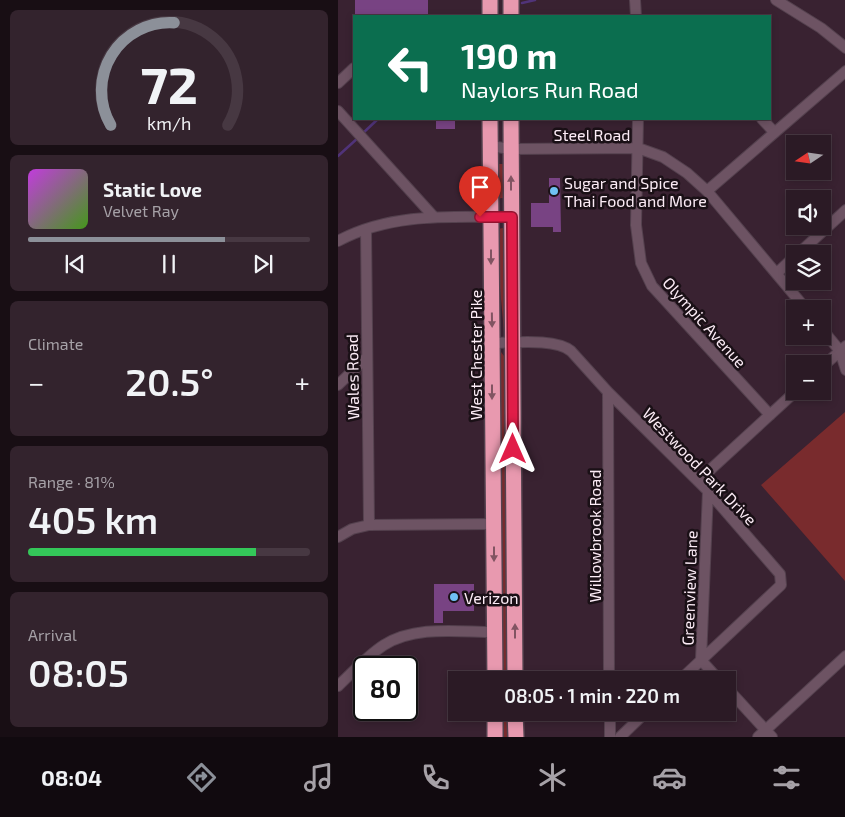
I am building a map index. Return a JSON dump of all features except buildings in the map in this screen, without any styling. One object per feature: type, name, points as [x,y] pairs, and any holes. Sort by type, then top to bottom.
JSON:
[{"type":"highway","points":[[490,0],[490,15]]},
{"type":"highway","points":[[511,0],[511,15]]},
{"type":"highway","name":"West Chester Pike","points":[[490,120],[495,671]]},
{"type":"highway","points":[[511,120],[515,671]]},
{"type":"highway","points":[[495,721],[495,737]]},
{"type":"highway","points":[[515,721],[516,737]]},
{"type":"street","points":[[635,0],[636,15]]},
{"type":"street","points":[[776,0],[822,28],[846,48]]},
{"type":"street","points":[[338,83],[353,69]]},
{"type":"street","points":[[707,190],[846,71]]},
{"type":"street","points":[[338,111],[434,217]]},
{"type":"street","name":"Olympic Avenue","points":[[638,120],[636,225],[641,263],[652,286],[770,415]]},
{"type":"street","points":[[763,120],[774,132]]},
{"type":"street","name":"Steel Road","points":[[490,146],[511,149],[638,148],[663,157],[687,173],[707,190],[799,300]]},
{"type":"street","points":[[808,245],[846,210]]},
{"type":"street","points":[[338,242],[366,229],[386,223],[434,217],[512,217]]},
{"type":"street","name":"Wales Road","points":[[366,229],[369,525]]},
{"type":"street","points":[[777,273],[786,265]]},
{"type":"street","points":[[831,338],[842,348],[846,370]]},
{"type":"street","name":"Westwood Park Drive","points":[[492,343],[554,343],[566,347],[608,392],[708,491],[780,574],[781,585],[689,671]]},
{"type":"street","points":[[831,358],[842,348]]},
{"type":"street","points":[[338,385],[367,357]]},
{"type":"street","name":"Willowbrook Road","points":[[608,392],[609,671]]},
{"type":"street","points":[[698,482],[786,400]]},
{"type":"street","name":"Greenview Lane","points":[[708,491],[701,660],[711,671]]},
{"type":"street","points":[[338,536],[352,529],[369,525],[494,524]]},
{"type":"street","points":[[338,686],[378,649],[403,636],[421,633],[494,632]]},
{"type":"street","points":[[736,699],[765,735],[846,656]]},
{"type":"street","points":[[610,721],[610,737]]},
{"type":"street","points":[[620,737],[637,721]]},
{"type":"shaded area","points":[[497,164],[508,164],[508,200],[497,199]]},
{"type":"shaded area","points":[[503,228],[505,236],[506,332],[504,332],[498,266],[498,229]]},
{"type":"shaded area","points":[[501,352],[506,363],[512,671],[501,671],[498,362]]},
{"type":"shaded area","points":[[845,412],[845,581],[761,485]]},
{"type":"shaded area","points":[[501,721],[512,721],[513,737],[501,737]]},
{"type":"waterway","points":[[522,3],[535,0]]},
{"type":"waterway","points":[[363,133],[377,120]]},
{"type":"waterway","points":[[338,156],[359,137]]},
{"type":"place","name":"Sugar and Spice Thai Food and More","points":[[554,191]]},
{"type":"place","name":"Verizon","points":[[454,597]]},
{"type":"route","points":[[480,217],[512,217],[513,449]]}]
